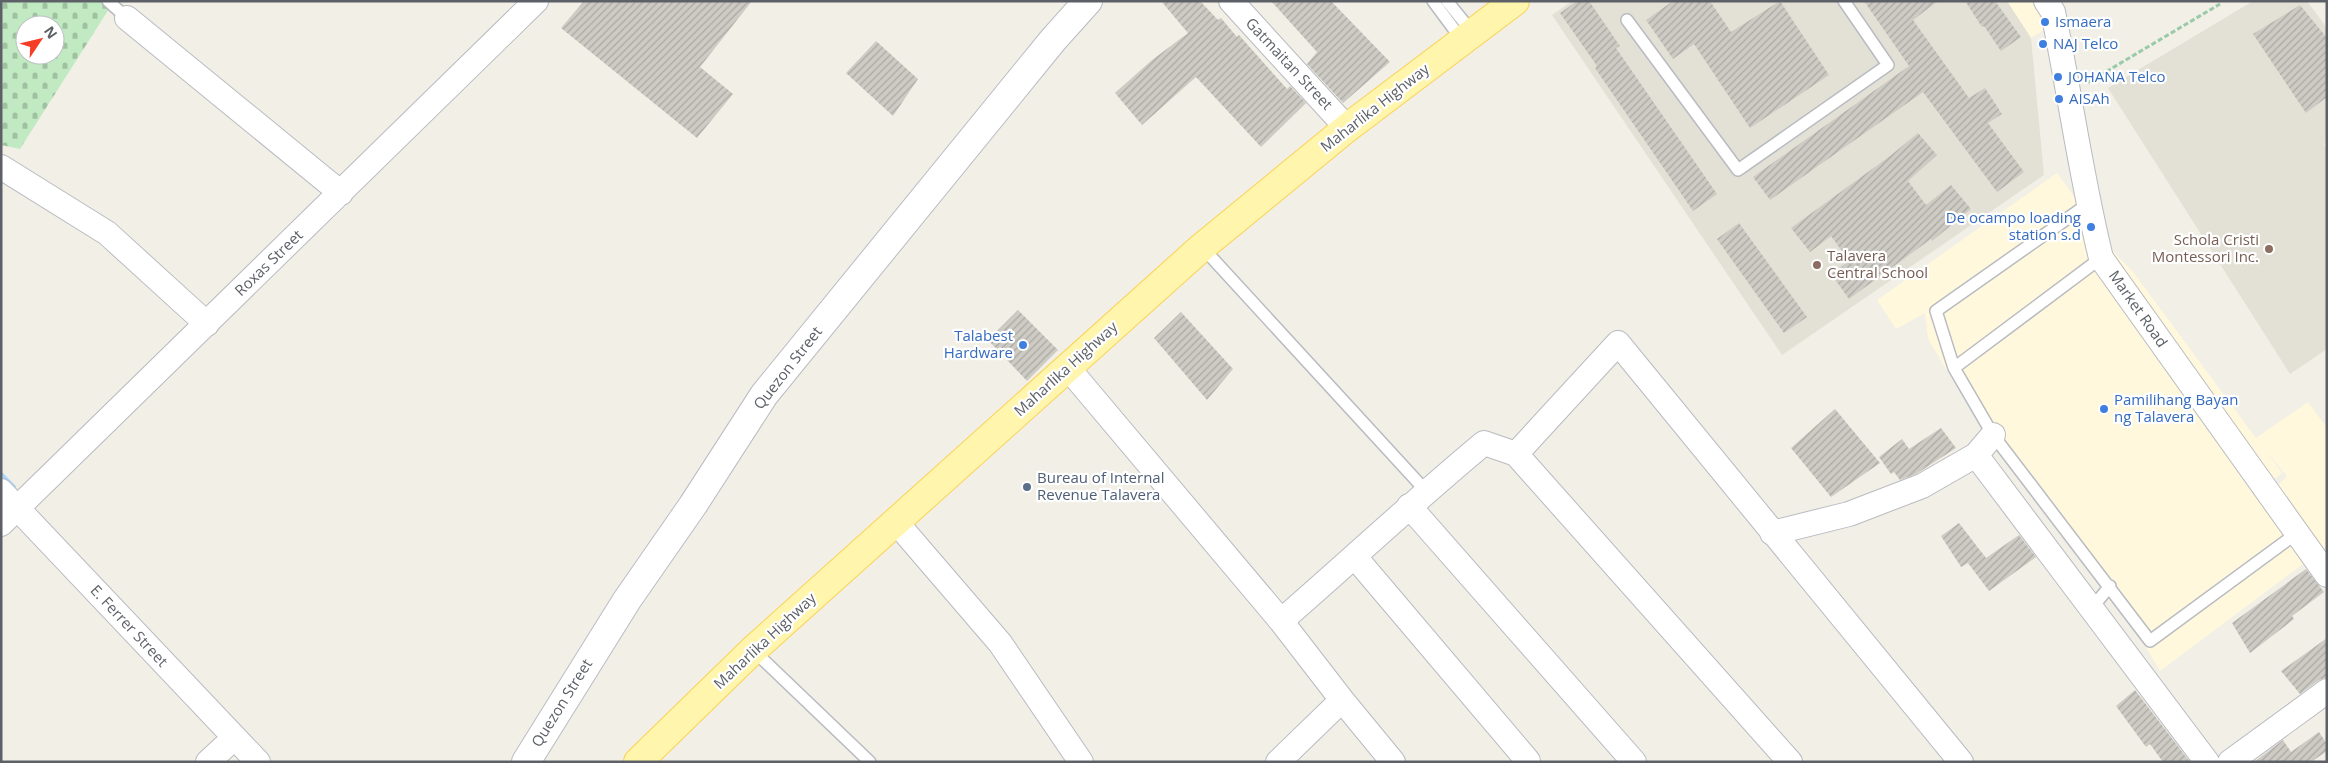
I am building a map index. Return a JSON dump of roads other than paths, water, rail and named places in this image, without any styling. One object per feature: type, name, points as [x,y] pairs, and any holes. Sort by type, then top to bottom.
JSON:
[{"type":"main road","name":"Maharlika Highway","points":[[638,762],[754,650],[1202,247],[1347,128],[1514,1]]},
{"type":"street","name":"Roxas Street","points":[[1,524],[208,324],[536,1]]},
{"type":"street","name":"Quezon Street","points":[[526,762],[627,600],[693,505],[764,395],[1053,40],[1088,1]]},
{"type":"street","name":"Gatmaitan Street","points":[[1231,1],[1347,128]]},
{"type":"street","name":"Market Road","points":[[2046,1],[2053,12],[2070,93],[2088,204],[2101,258],[2327,575]]},
{"type":"street","points":[[127,18],[341,193]]},
{"type":"street","points":[[1,167],[107,234],[208,324]]},
{"type":"street","points":[[1516,454],[1618,343],[1961,762]]},
{"type":"street","points":[[1068,368],[1281,621],[1393,762]]},
{"type":"street","points":[[1772,533],[1849,514],[1922,486],[1976,455],[1993,434]]},
{"type":"street","points":[[1281,621],[1355,557],[1417,498],[1484,443],[1516,454],[1790,762]]},
{"type":"street","points":[[1976,455],[2207,762]]},
{"type":"street","name":"E. Ferrer Street","points":[[1,490],[258,762]]},
{"type":"street","points":[[1417,498],[1634,762]]},
{"type":"street","points":[[896,522],[1000,643],[1081,762]]},
{"type":"street","points":[[1355,557],[1528,761]]},
{"type":"street","points":[[2230,762],[2327,691]]},
{"type":"street","points":[[1278,762],[1342,700]]},
{"type":"street","points":[[208,762],[234,738]]},
{"type":"lane","points":[[108,1],[127,18]]},
{"type":"lane","points":[[1433,1],[1467,36]]},
{"type":"lane","points":[[1447,1],[1467,36]]},
{"type":"lane","points":[[1627,20],[1738,170],[1888,65],[1844,1]]},
{"type":"lane","points":[[2088,204],[1936,311],[1954,368],[1993,434],[2150,641],[2297,533]]},
{"type":"lane","points":[[1202,247],[1417,498]]},
{"type":"lane","points":[[1954,368],[2101,258]]},
{"type":"lane","points":[[2091,609],[2110,586]]},
{"type":"lane","points":[[754,650],[870,762]]},
{"type":"waterway","points":[[1,475],[13,487]]},
{"type":"place","name":"Ismaera","points":[[2045,22]]},
{"type":"place","name":"NAJ Telco","points":[[2043,44]]},
{"type":"place","name":"JOHANA Telco","points":[[2058,77]]},
{"type":"place","name":"AISAh","points":[[2059,99]]},
{"type":"place","name":"De ocampo loading station s.d","points":[[2091,227]]},
{"type":"place","name":"Schola Cristi Montessori Inc.","points":[[2269,249]]},
{"type":"place","name":"Talavera Central School","points":[[1817,265]]},
{"type":"place","name":"Talabest Hardware","points":[[1023,345]]},
{"type":"place","name":"Pamilihang Bayan ng Talavera","points":[[2104,409]]},
{"type":"place","name":"Bureau of Internal Revenue Talavera","points":[[1027,487]]}]
